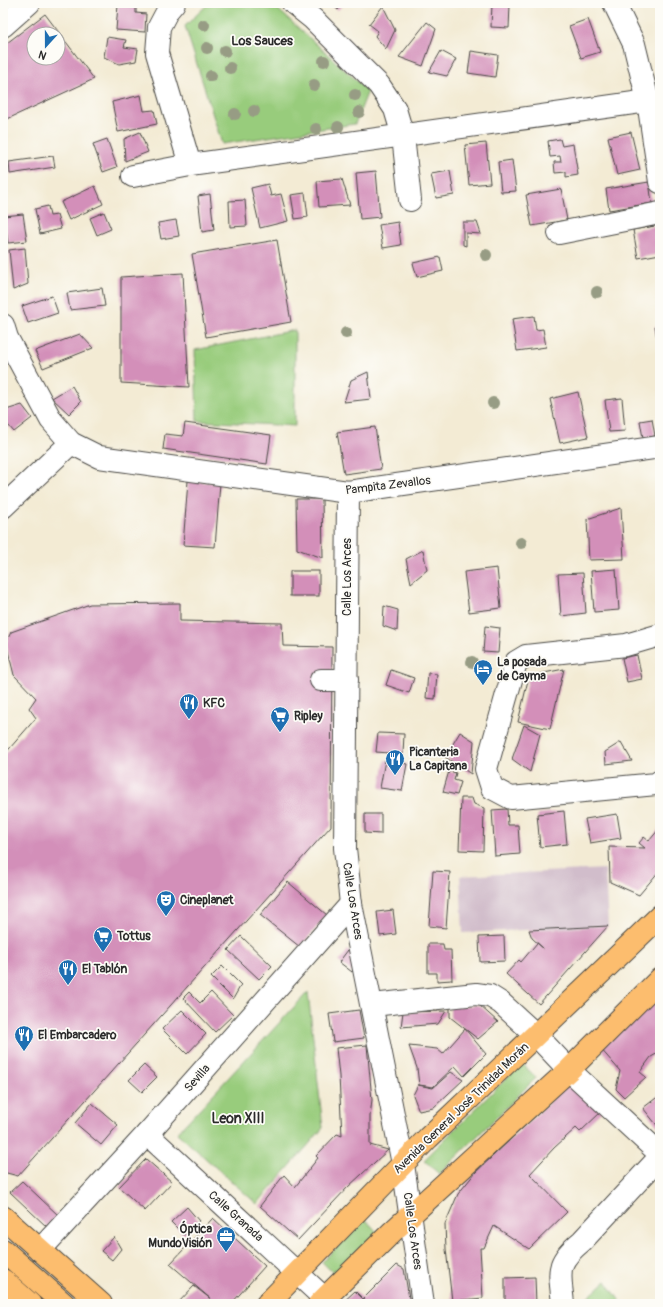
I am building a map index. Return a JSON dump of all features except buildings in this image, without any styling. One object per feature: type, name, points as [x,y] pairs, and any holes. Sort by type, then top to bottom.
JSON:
[{"type":"main road","name":"Avenida General José Trinidad Morán","points":[[267,1304],[403,1164],[660,916]]},
{"type":"main road","points":[[321,1301],[410,1215],[569,1070],[660,979]]},
{"type":"main road","points":[[3,1217],[101,1304]]},
{"type":"main road","points":[[3,1250],[64,1304]]},
{"type":"main road","points":[[3,1280],[30,1304]]},
{"type":"street","points":[[3,26],[29,3]]},
{"type":"street","points":[[174,3],[168,10],[159,27],[157,53],[190,165]]},
{"type":"street","points":[[293,3],[313,19],[379,85],[395,109],[403,136],[410,200]]},
{"type":"street","points":[[614,3],[634,44],[648,101],[660,182]]},
{"type":"street","points":[[133,176],[190,165],[648,101]]},
{"type":"street","points":[[559,233],[660,213]]},
{"type":"street","points":[[3,507],[71,443],[51,420],[4,334]]},
{"type":"street","name":"Pampita Zevallos","points":[[71,443],[99,457],[348,492],[660,448]]},
{"type":"street","name":"Calle Los Arces","points":[[348,492],[346,680],[338,790],[351,904],[403,1164],[423,1304]]},
{"type":"street","points":[[660,635],[626,645],[526,656],[516,662],[486,770],[492,788],[511,798],[656,784],[660,781]]},
{"type":"street","points":[[321,680],[346,680]]},
{"type":"street","name":"Sevilla","points":[[40,1250],[147,1134],[351,904]]},
{"type":"street","points":[[372,1005],[476,994],[490,996],[501,1003],[536,1035],[569,1070],[660,1155],[582,1241],[568,1252],[560,1268],[563,1304]]},
{"type":"street","name":"Calle Granada","points":[[147,1134],[298,1272],[321,1301]]},
{"type":"shaded area","points":[[605,869],[608,926],[463,933],[460,876]]},
{"type":"green space","points":[[209,3],[271,3],[368,91],[355,124],[222,144],[185,26]]},
{"type":"green space","points":[[295,330],[295,426],[197,421],[195,350]]},
{"type":"green space","points":[[308,992],[323,1128],[257,1204],[177,1133]]},
{"type":"green space","points":[[522,1063],[536,1078],[439,1174],[424,1160]]},
{"type":"green space","points":[[365,1219],[378,1233],[335,1275],[322,1262]]},
{"type":"green space","points":[[606,1281],[622,1304],[584,1304],[583,1302]]},
{"type":"place","name":"La posada de Cayma","points":[[483,686]]},
{"type":"place","name":"KFC","points":[[189,720]]},
{"type":"place","name":"Ripley","points":[[280,733]]},
{"type":"place","name":"Picanteria La Capitana","points":[[395,776]]},
{"type":"place","name":"Cineplanet","points":[[166,917]]},
{"type":"place","name":"Tottus","points":[[103,953]]},
{"type":"place","name":"El Tablón","points":[[68,986]]},
{"type":"place","name":"El Embarcadero","points":[[24,1052]]},
{"type":"place","name":"Óptica MundoVisión","points":[[226,1253]]},
{"type":"district","name":"Los Sauces","points":[[262,40]]},
{"type":"district","name":"Leon XIII","points":[[238,1118]]}]
